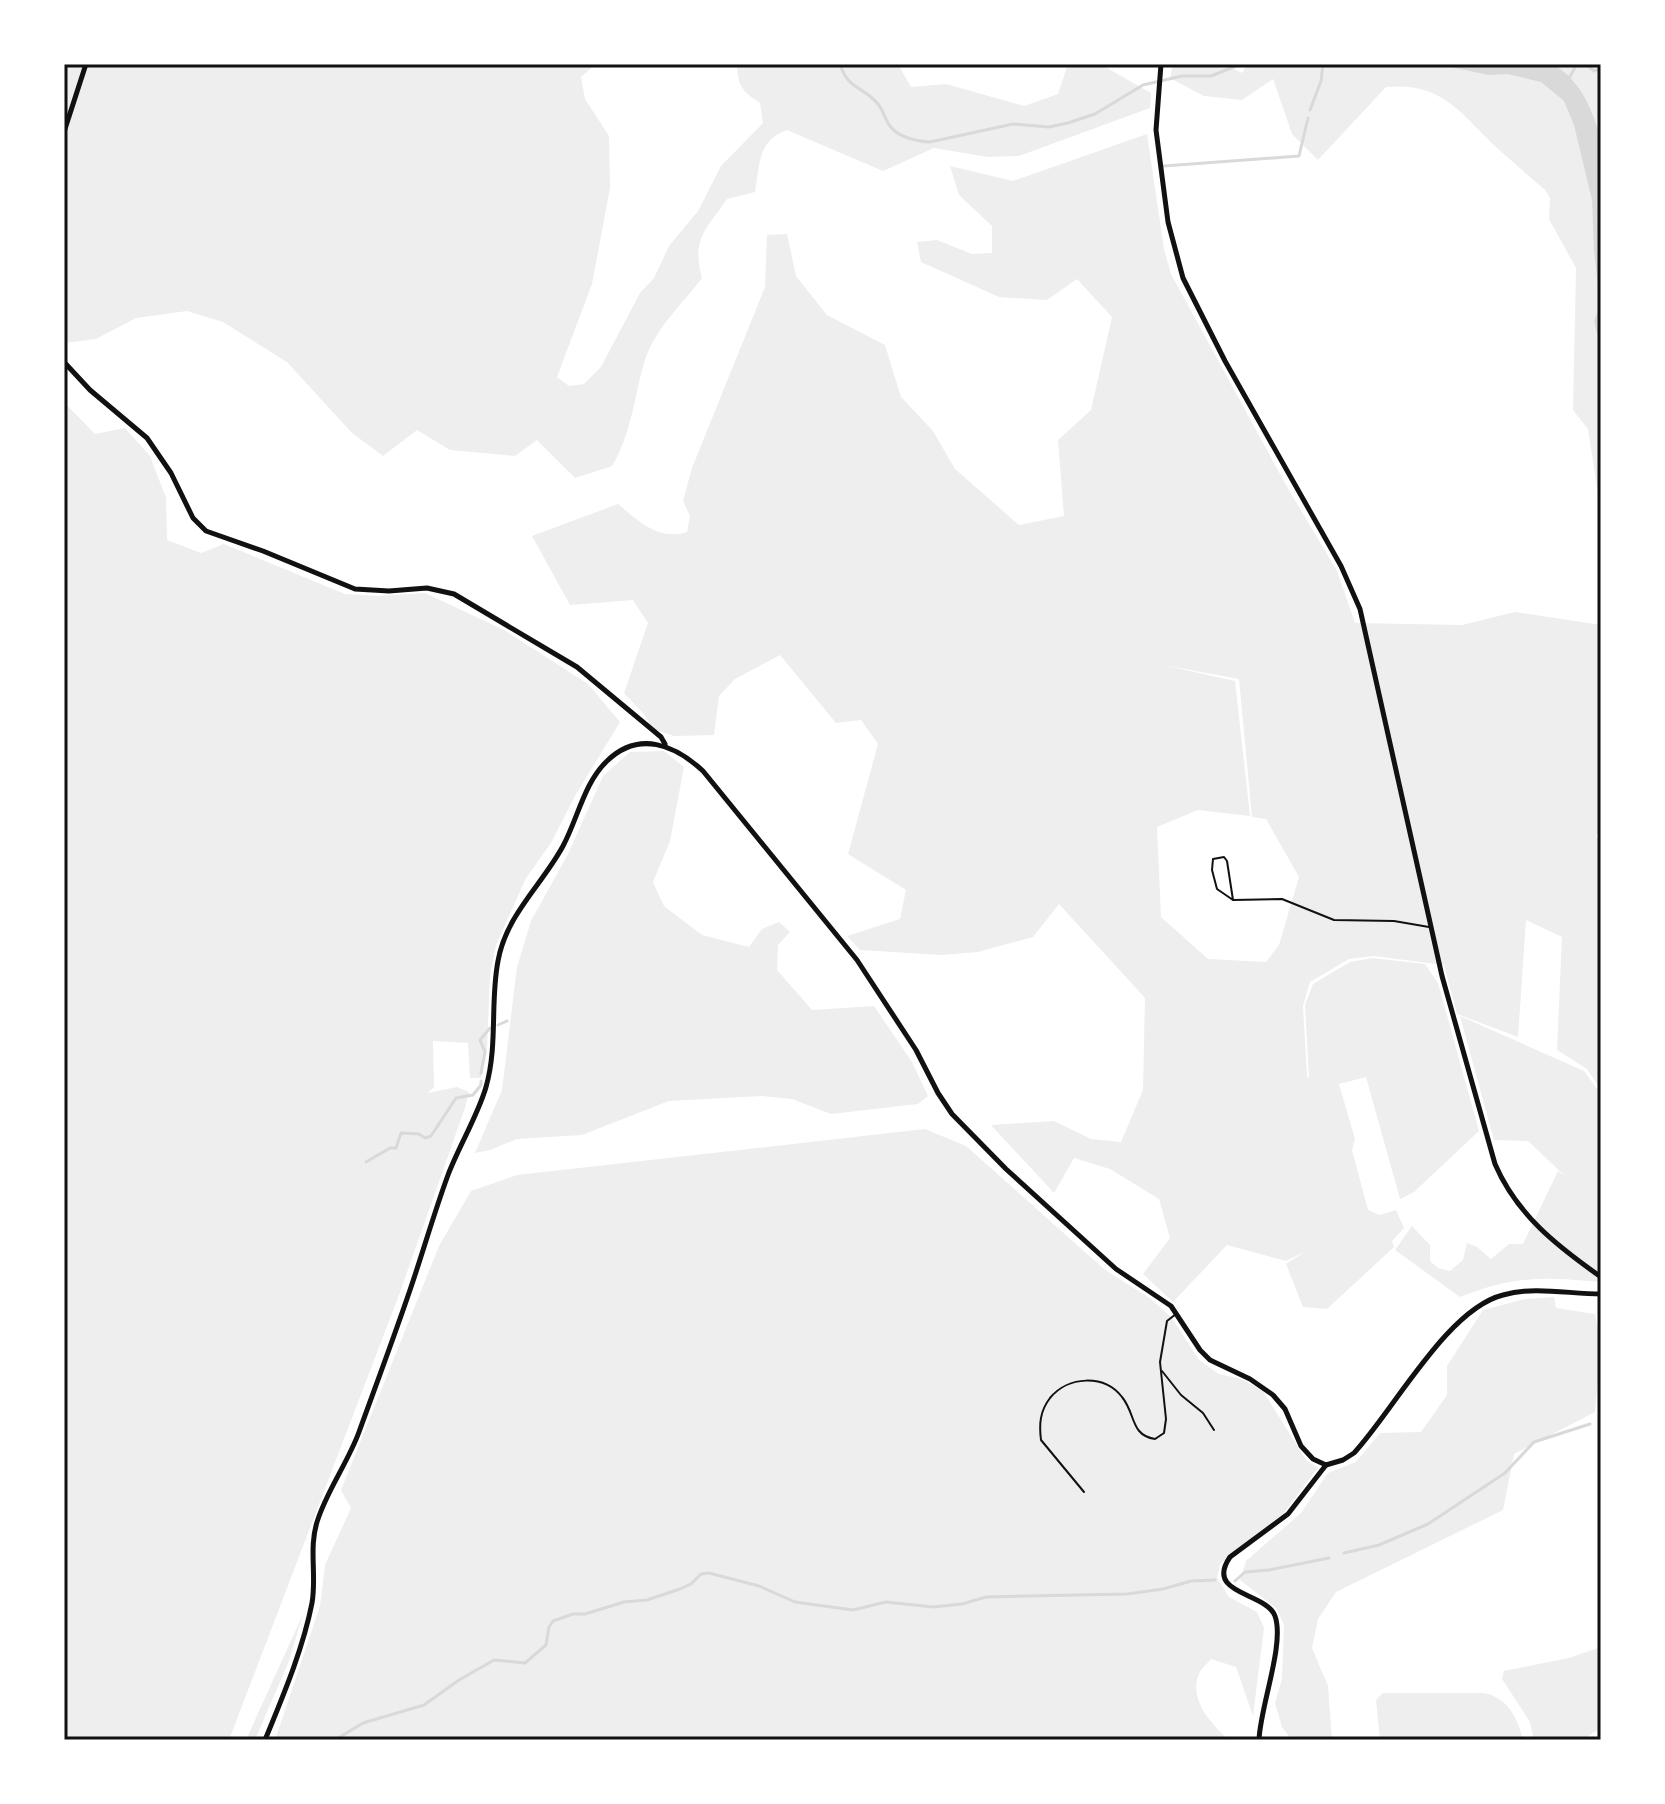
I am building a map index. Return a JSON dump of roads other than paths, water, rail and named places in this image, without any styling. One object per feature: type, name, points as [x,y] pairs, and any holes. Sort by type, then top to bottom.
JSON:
[{"type":"street","points":[[64,132],[86,64]]},
{"type":"street","points":[[1161,64],[1156,130],[1177,261],[1200,315],[1346,575],[1360,609],[1430,927],[1491,1153],[1504,1185],[1521,1210],[1601,1277]]},
{"type":"street","points":[[64,362],[90,390],[147,438],[171,473],[193,518],[206,531],[355,589],[389,591],[427,588],[466,600],[577,667],[661,737],[665,745]]},
{"type":"street","points":[[265,1740],[312,1603],[313,1542],[319,1515],[355,1442],[450,1169],[485,1090],[492,1064],[496,973],[503,940],[524,902],[562,847],[584,797],[602,766],[629,747],[665,745],[688,758],[718,788],[767,853],[857,960],[916,1050],[952,1114],[1006,1169],[1116,1269],[1171,1306],[1210,1360],[1250,1379],[1273,1395],[1285,1409],[1306,1454],[1326,1465]]},
{"type":"street","points":[[1259,1740],[1277,1641],[1276,1621],[1273,1611],[1265,1604],[1232,1588],[1225,1576],[1230,1557],[1293,1509],[1326,1465],[1343,1460],[1359,1446],[1466,1312],[1505,1294],[1542,1291],[1601,1294]]},
{"type":"lane","points":[[1233,900],[1227,861],[1224,857],[1216,857],[1211,866],[1217,889],[1233,900],[1282,899],[1334,920],[1394,921],[1430,927]]},
{"type":"lane","points":[[1084,1492],[1041,1440],[1042,1412],[1060,1389],[1076,1381],[1094,1380],[1122,1396],[1136,1429],[1144,1437],[1155,1439],[1164,1433],[1166,1419],[1160,1362],[1167,1321],[1177,1314]]},
{"type":"lane","points":[[1161,1371],[1181,1395],[1203,1413],[1214,1430]]},
{"type":"waterway","points":[[840,64],[847,79],[878,104],[894,130],[908,138],[930,142],[1013,124],[1049,127],[1068,123],[1095,114],[1143,85],[1182,76],[1211,76],[1241,64]]},
{"type":"waterway","points":[[1310,110],[1321,81],[1323,64]]},
{"type":"waterway","points":[[1569,78],[1577,64]]},
{"type":"waterway","points":[[1586,64],[1594,71],[1601,69]]},
{"type":"waterway","points":[[1164,166],[1299,156],[1308,118]]},
{"type":"waterway","points":[[498,1025],[507,1021]]},
{"type":"waterway","points":[[481,1073],[485,1052],[480,1040],[490,1028]]},
{"type":"waterway","points":[[366,1162],[390,1148],[396,1148],[401,1133],[419,1134],[425,1138],[431,1136],[456,1098],[473,1095],[481,1081]]},
{"type":"waterway","points":[[1344,1553],[1379,1545],[1428,1524],[1505,1473],[1534,1442],[1590,1424]]},
{"type":"waterway","points":[[1235,1581],[1245,1572],[1329,1558]]},
{"type":"waterway","points":[[335,1740],[363,1723],[424,1705],[494,1660],[525,1663],[546,1645],[553,1621],[624,1602],[647,1600],[691,1584],[701,1574],[709,1573],[759,1586],[795,1602],[853,1610],[886,1602],[933,1607],[962,1604],[986,1597],[1127,1594],[1191,1581],[1215,1580]]}]
